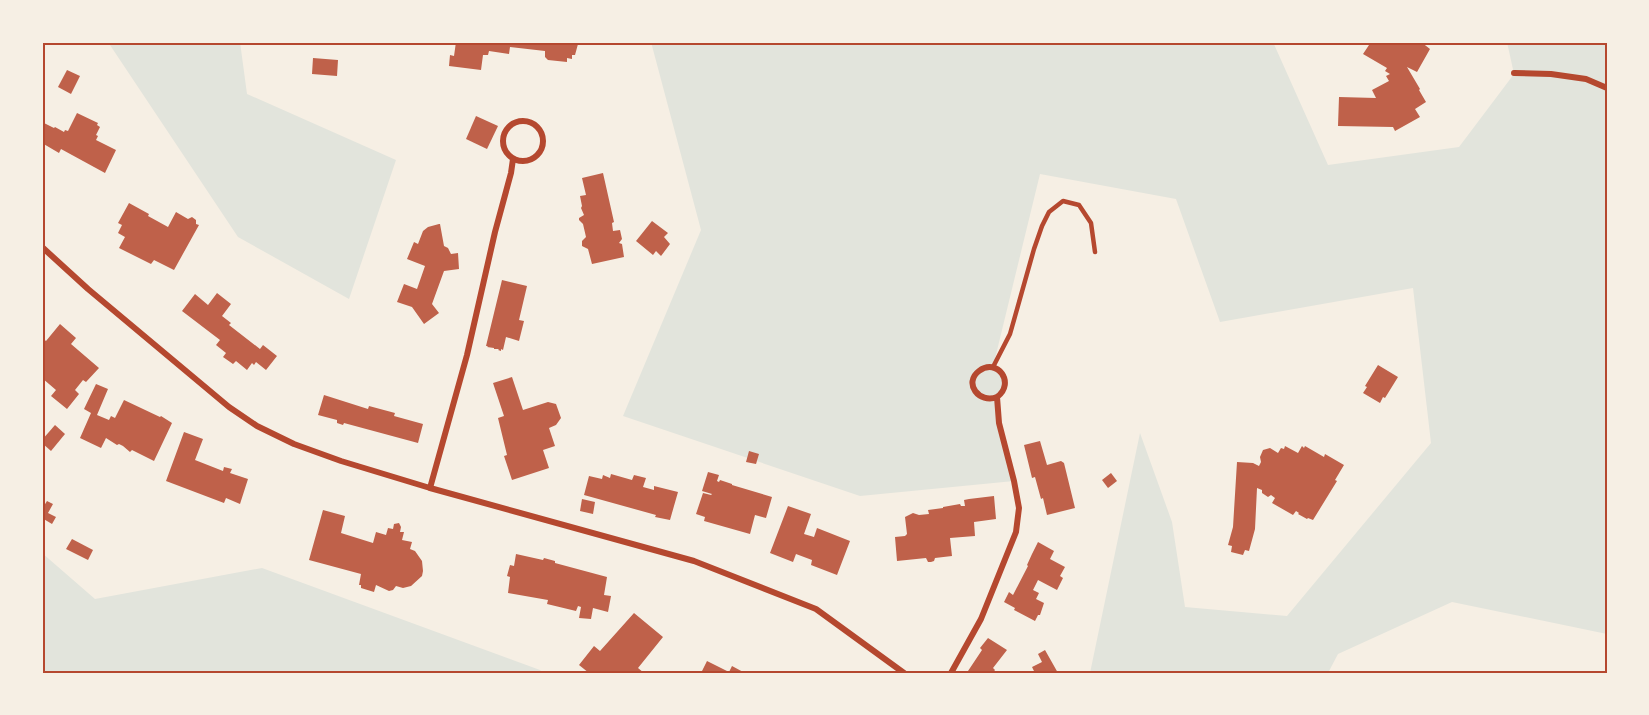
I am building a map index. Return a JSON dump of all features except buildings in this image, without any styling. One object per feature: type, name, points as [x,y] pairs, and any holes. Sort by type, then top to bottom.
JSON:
[{"type":"street","points":[[1514,73],[1551,74],[1586,79],[1607,88]]},
{"type":"street","points":[[531,123],[541,132],[542,148],[533,159],[520,162],[513,159],[504,149],[504,135],[512,124],[531,123]]},
{"type":"street","points":[[430,488],[467,355],[513,159]]},
{"type":"street","points":[[42,247],[88,289],[229,407],[257,426],[294,444],[341,461],[694,561],[816,609],[904,673]]},
{"type":"street","points":[[993,367],[1000,371],[1005,381],[1005,389],[997,397],[987,399],[974,388],[973,382],[976,374],[985,368],[993,367]]},
{"type":"street","points":[[951,673],[981,619],[1016,532],[1019,508],[999,423],[997,397]]},
{"type":"lane","points":[[993,367],[1010,334],[1034,249],[1049,212],[1063,201],[1078,205],[1091,223],[1095,252]]},
{"type":"shaded area","points":[[108,42],[240,42],[247,94],[396,160],[349,299],[238,237]]},
{"type":"shaded area","points":[[651,42],[1273,42],[1328,165],[1459,147],[1514,74],[1507,42],[1607,42],[1607,634],[1452,602],[1338,654],[1328,673],[1090,673],[1140,433],[1172,522],[1185,607],[1287,616],[1431,443],[1413,288],[1220,322],[1176,199],[1040,174],[993,367],[1006,381],[997,397],[999,422],[1014,481],[860,496],[623,416],[701,230]]},
{"type":"shaded area","points":[[42,553],[95,599],[262,568],[543,673],[42,673]]}]
